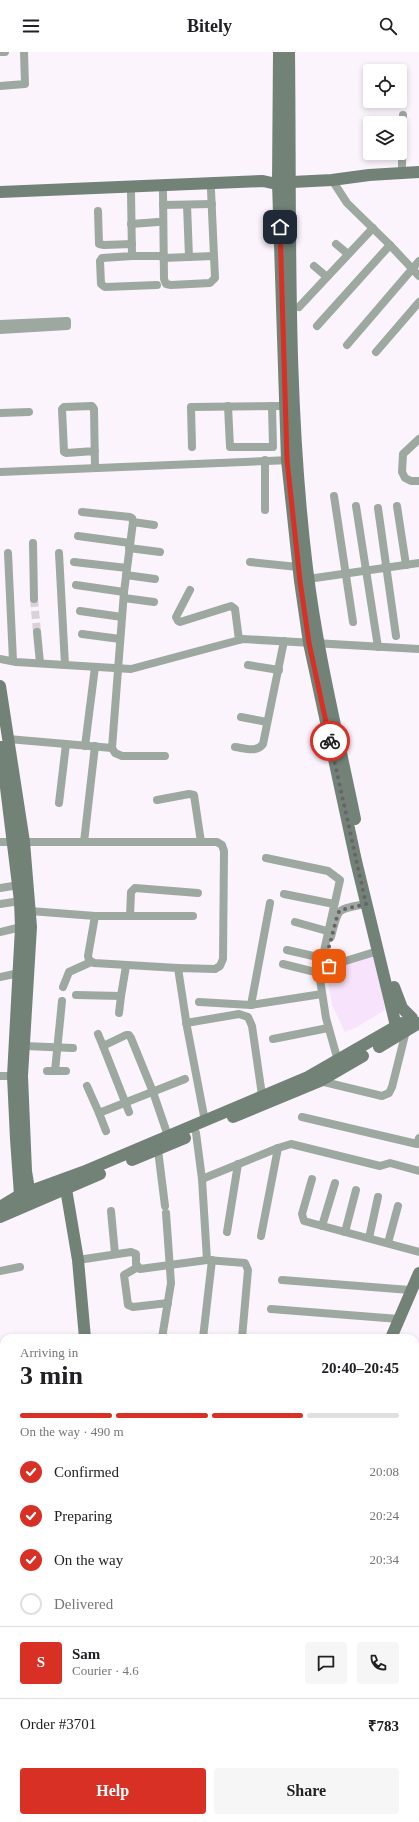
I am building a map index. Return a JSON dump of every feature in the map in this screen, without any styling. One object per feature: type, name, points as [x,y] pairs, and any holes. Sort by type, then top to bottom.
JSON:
[{"type":"street","points":[[0,52],[5,52]]},
{"type":"street","points":[[0,86],[25,84],[24,52]]},
{"type":"street","points":[[228,406],[230,447],[273,446],[278,406],[279,52]]},
{"type":"street","points":[[289,52],[279,183],[294,405],[292,460],[298,567],[366,904],[401,1029],[392,1087],[389,1094],[382,1096],[320,1081]]},
{"type":"street","points":[[403,115],[412,172]]},
{"type":"street","points":[[0,192],[262,181],[279,183],[332,180],[369,175],[412,172],[419,164]]},
{"type":"street","points":[[332,180],[347,203],[419,276]]},
{"type":"street","points":[[0,198],[211,190],[262,187],[279,183]]},
{"type":"street","points":[[163,192],[161,257],[164,282],[166,284],[171,284],[212,282],[215,278],[211,190]]},
{"type":"street","points":[[130,192],[132,256]]},
{"type":"street","points":[[163,205],[212,204]]},
{"type":"street","points":[[187,205],[189,257]]},
{"type":"street","points":[[98,211],[100,244],[132,244]]},
{"type":"street","points":[[131,224],[158,222]]},
{"type":"street","points":[[299,307],[373,228]]},
{"type":"street","points":[[336,244],[348,254]]},
{"type":"street","points":[[316,326],[390,245]]},
{"type":"street","points":[[157,285],[102,286],[100,261],[102,258],[132,256],[214,256]]},
{"type":"street","points":[[347,345],[419,261]]},
{"type":"street","points":[[314,266],[326,278]]},
{"type":"street","points":[[376,352],[419,302]]},
{"type":"street","points":[[0,324],[67,320],[67,326],[0,330]]},
{"type":"street","points":[[95,451],[66,454],[64,452],[62,409],[64,407],[92,406],[94,409],[96,468]]},
{"type":"street","points":[[192,446],[191,407],[278,406]]},
{"type":"street","points":[[0,1207],[66,1189],[320,1081],[417,1018],[402,1008],[393,983],[314,644],[308,579],[292,460],[278,406]]},
{"type":"street","points":[[0,413],[29,412]]},
{"type":"street","points":[[419,439],[403,454],[402,472],[405,478],[411,481],[419,481]]},
{"type":"street","points":[[265,460],[265,510]]},
{"type":"street","points":[[0,472],[292,460]]},
{"type":"street","points":[[334,496],[353,622]]},
{"type":"street","points":[[356,506],[378,647]]},
{"type":"street","points":[[397,506],[406,565]]},
{"type":"street","points":[[378,508],[396,636]]},
{"type":"street","points":[[82,512],[130,517],[132,518],[133,522],[124,595],[112,748],[115,753],[122,756],[165,756]]},
{"type":"street","points":[[133,522],[154,525]]},
{"type":"street","points":[[78,536],[160,552]]},
{"type":"street","points":[[33,543],[34,599]]},
{"type":"street","points":[[8,553],[13,661]]},
{"type":"street","points":[[59,553],[65,665]]},
{"type":"street","points":[[74,562],[155,579]]},
{"type":"street","points":[[250,562],[298,567]]},
{"type":"street","points":[[308,579],[419,563]]},
{"type":"street","points":[[76,585],[154,602]]},
{"type":"street","points":[[190,590],[176,616],[178,621],[180,622],[231,606],[235,609],[239,640]]},
{"type":"street","points":[[80,611],[122,617]]},
{"type":"street","points":[[37,632],[40,663]]},
{"type":"street","points":[[82,634],[120,639]]},
{"type":"street","points":[[0,659],[131,669],[239,640],[284,641],[419,650]]},
{"type":"street","points":[[235,747],[255,749],[260,748],[263,744],[284,641]]},
{"type":"street","points":[[248,665],[279,670]]},
{"type":"street","points":[[85,746],[95,667]]},
{"type":"street","points":[[0,686],[4,741],[30,911],[31,927],[22,1076],[26,1199]]},
{"type":"street","points":[[241,717],[267,722]]},
{"type":"street","points":[[4,741],[112,748]]},
{"type":"street","points":[[59,803],[66,744]]},
{"type":"street","points":[[84,842],[95,746]]},
{"type":"street","points":[[157,800],[192,794],[194,795],[200,842]]},
{"type":"street","points":[[0,842],[216,842],[222,845],[224,851],[223,959],[220,966],[216,970],[126,966],[91,962],[69,972],[63,987]]},
{"type":"street","points":[[19,842],[21,927],[13,1076],[26,1199]]},
{"type":"street","points":[[266,858],[328,872],[339,878],[340,884],[327,931],[319,972],[328,1028],[338,1061]]},
{"type":"street","points":[[0,888],[19,885]]},
{"type":"street","points":[[130,916],[130,892],[135,888],[198,893]]},
{"type":"street","points":[[284,894],[334,904]]},
{"type":"street","points":[[0,904],[20,901]]},
{"type":"street","points":[[251,1005],[270,903]]},
{"type":"street","points":[[366,904],[341,910],[338,913],[325,962],[329,966],[378,951]]},
{"type":"street","points":[[30,911],[96,916],[193,916]]},
{"type":"street","points":[[91,962],[88,956],[96,916]]},
{"type":"street","points":[[295,922],[327,931]]},
{"type":"street","points":[[0,932],[21,927]]},
{"type":"street","points":[[287,950],[322,958]]},
{"type":"street","points":[[283,964],[319,972]]},
{"type":"street","points":[[119,1013],[126,966]]},
{"type":"street","points":[[178,968],[186,1025],[205,1120]]},
{"type":"street","points":[[0,977],[19,973]]},
{"type":"street","points":[[199,1002],[251,1005],[322,994]]},
{"type":"street","points":[[76,996],[121,996]]},
{"type":"street","points":[[62,1001],[57,1047],[51,1071],[66,1070]]},
{"type":"street","points":[[186,1025],[239,1014],[248,1017],[252,1026],[262,1095]]},
{"type":"street","points":[[186,1025],[216,1022]]},
{"type":"street","points":[[273,1039],[328,1028]]},
{"type":"street","points":[[0,1217],[26,1199],[83,1172],[308,1076],[401,1029]]},
{"type":"street","points":[[98,1034],[129,1112]]},
{"type":"street","points":[[103,1046],[129,1035],[168,1136]]},
{"type":"street","points":[[24,1046],[73,1048]]},
{"type":"street","points":[[0,1076],[13,1076]]},
{"type":"street","points":[[99,1113],[186,1079]]},
{"type":"street","points":[[87,1086],[106,1131]]},
{"type":"street","points":[[302,1117],[418,1143]]},
{"type":"street","points":[[196,1133],[202,1179],[209,1260],[203,1334]]},
{"type":"street","points":[[202,1179],[291,1144],[380,1166],[390,1163],[419,1171]]},
{"type":"street","points":[[261,1236],[278,1148]]},
{"type":"street","points":[[158,1150],[171,1283],[163,1334]]},
{"type":"street","points":[[228,1232],[238,1164]]},
{"type":"street","points":[[312,1179],[302,1218],[304,1221],[419,1252]]},
{"type":"street","points":[[322,1226],[335,1183]]},
{"type":"street","points":[[66,1189],[78,1260],[85,1334]]},
{"type":"street","points":[[345,1232],[356,1190]]},
{"type":"street","points":[[368,1238],[378,1197]]},
{"type":"street","points":[[388,1243],[398,1206]]},
{"type":"street","points":[[111,1211],[115,1254]]},
{"type":"street","points":[[78,1260],[134,1252],[136,1254],[136,1264],[138,1267]]},
{"type":"street","points":[[168,1303],[133,1307],[128,1305],[124,1275],[138,1267],[140,1269],[209,1260],[245,1263],[248,1270],[242,1334]]},
{"type":"street","points":[[0,1271],[20,1267]]},
{"type":"street","points":[[393,1334],[410,1290],[419,1273]]},
{"type":"street","points":[[282,1280],[410,1290]]},
{"type":"street","points":[[271,1310],[399,1319]]},
{"type":"shaded area","points":[[376,956],[385,1010],[357,1027],[345,1032],[332,1005],[327,976],[333,960]]},
{"type":"tunnel","points":[[34,599],[37,632]]},
{"type":"way so far","points":[[329,966],[326,965],[325,962],[338,913],[341,910],[366,904],[330,741]]},
{"type":"route","points":[[280,227],[284,406],[287,460],[300,581],[309,643],[330,741]]}]
